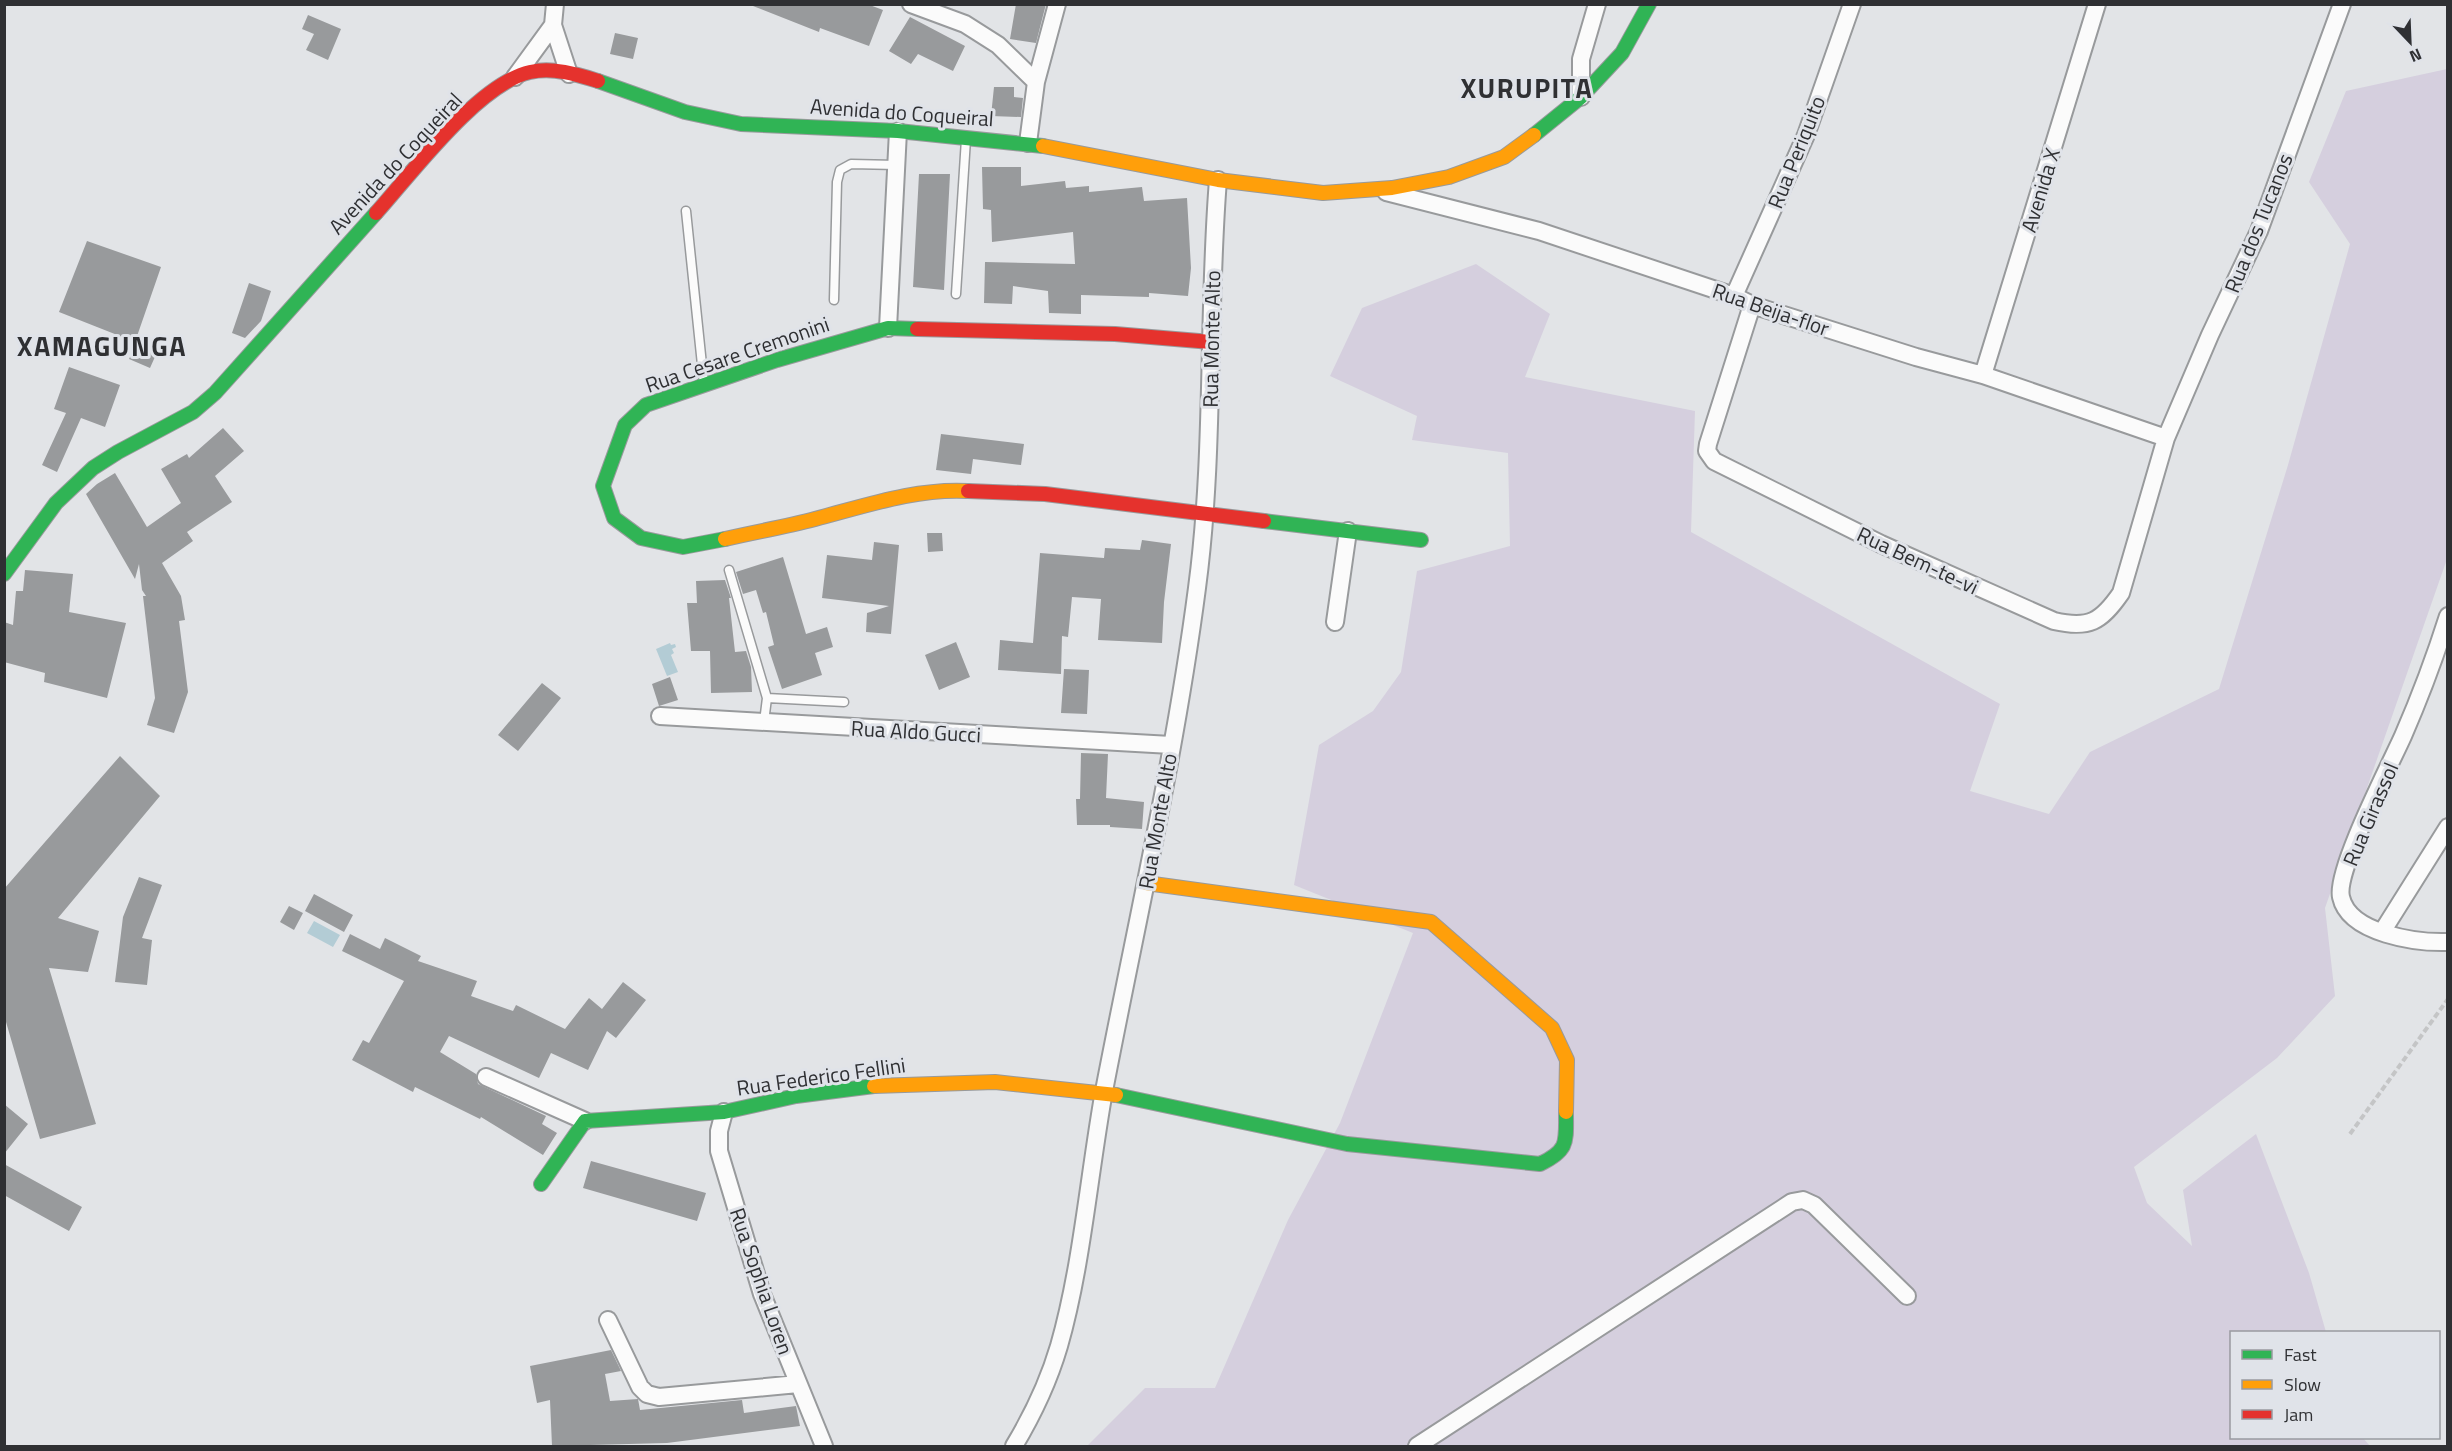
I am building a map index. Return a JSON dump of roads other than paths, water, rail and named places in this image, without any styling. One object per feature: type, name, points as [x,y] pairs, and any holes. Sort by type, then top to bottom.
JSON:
[{"type":"street","points":[[555,4],[553,25],[568,74]]},
{"type":"street","points":[[911,4],[964,24],[998,45],[1036,82]]},
{"type":"street","points":[[1028,143],[1036,82],[1057,4]]},
{"type":"street","points":[[1581,98],[1581,59],[1597,4]]},
{"type":"street","name":"Avenida do Coqueiral","points":[[4,574],[56,504],[93,468],[117,452],[156,434],[193,412],[215,393],[454,126],[482,100],[515,77],[550,70],[685,112],[741,124],[898,131],[1028,143],[1218,180],[1323,193],[1374,189],[1449,177],[1504,157],[1581,98],[1622,53],[1649,4]]},
{"type":"street","name":"Rua Periquito","points":[[1734,296],[1806,135],[1852,4]]},
{"type":"street","name":"Avenida X","points":[[1983,375],[2097,4]]},
{"type":"street","name":"Rua dos Tucanos","points":[[2166,438],[2259,231],[2342,4]]},
{"type":"street","points":[[515,77],[553,25]]},
{"type":"street","points":[[888,328],[898,131]]},
{"type":"street","name":"Rua Monte Alto","points":[[1014,1446],[1025,1428],[1058,1350],[1068,1314],[1104,1093],[1146,883],[1197,587],[1208,475],[1213,235],[1218,180]]},
{"type":"street","name":"Rua Beija-flor","points":[[1374,189],[1539,231],[1734,296],[1752,305],[1916,357],[1983,375],[2166,438]]},
{"type":"street","name":"Rua Bem-te-vi","points":[[1752,305],[1707,444],[1709,456],[1714,461],[1881,544],[2054,621],[2073,626],[2095,622],[2110,608],[2121,593],[2166,438]]},
{"type":"street","name":"Rua Cesare Cremonini","points":[[1211,342],[1115,334],[888,328],[788,357],[646,405],[625,425],[603,486],[614,518],[641,538],[684,547],[792,525],[902,496],[952,490],[1045,494],[1421,540]]},
{"type":"street","points":[[1335,622],[1348,531]]},
{"type":"street","name":"Rua Girassol","points":[[2448,616],[2403,736],[2362,824],[2340,895],[2346,909],[2358,921],[2382,932],[2397,938],[2448,942]]},
{"type":"street","name":"Rua Aldo Gucci","points":[[660,716],[1171,745]]},
{"type":"street","points":[[2382,932],[2448,827]]},
{"type":"street","name":"Rua Federico Fellini","points":[[585,1121],[724,1112],[796,1096],[888,1084],[995,1082],[1104,1093],[1347,1144],[1540,1164],[1557,1156],[1566,1144],[1567,1060],[1552,1028],[1431,922],[1146,883]]},
{"type":"street","points":[[486,1077],[585,1121],[541,1184]]},
{"type":"street","name":"Rua Sophia Loren","points":[[724,1112],[719,1131],[719,1151],[762,1294],[824,1446]]},
{"type":"street","points":[[1417,1446],[1792,1202],[1803,1200],[1814,1205],[1907,1296]]},
{"type":"street","points":[[608,1320],[640,1387],[647,1394],[658,1396],[798,1384]]},
{"type":"lane","points":[[956,294],[966,137]]},
{"type":"lane","points":[[834,300],[837,182],[840,170],[851,164],[897,165]]},
{"type":"lane","points":[[686,211],[705,384]]},
{"type":"lane","points":[[729,570],[767,698],[764,722]]},
{"type":"lane","points":[[767,698],[844,702]]},
{"type":"water","points":[[670,643],[675,644],[676,647],[672,649],[674,653],[671,655],[678,672],[667,676],[656,649]]},
{"type":"water","points":[[314,921],[340,935],[333,947],[307,933]]},
{"type":"district","name":"XURUPITA","points":[[1527,87]]},
{"type":"district","name":"XAMAGUNGA","points":[[102,345]]}]
